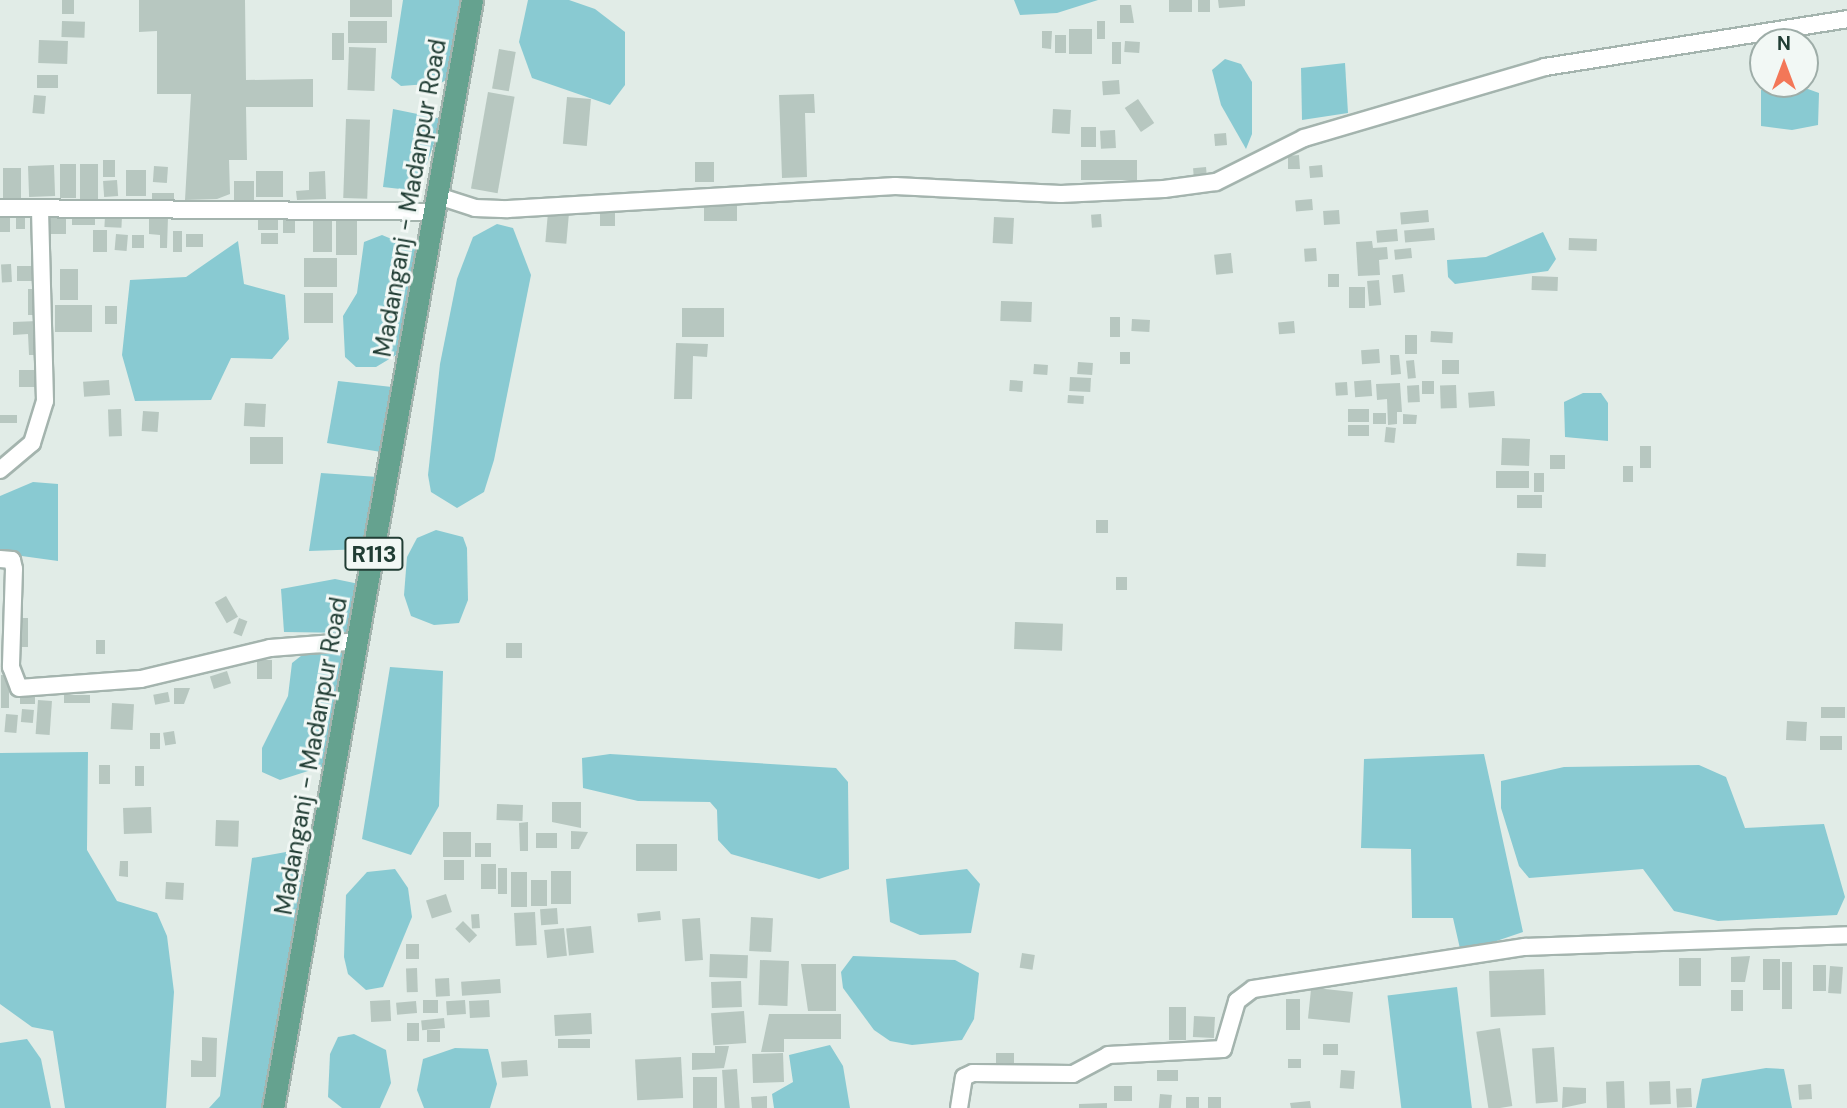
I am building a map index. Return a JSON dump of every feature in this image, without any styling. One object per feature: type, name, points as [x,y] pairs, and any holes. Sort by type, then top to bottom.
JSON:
[{"type":"main road","name":"Madanganj - Madanpur Road","points":[[273,1108],[360,641],[433,204],[472,0]]},
{"type":"street","points":[[0,208],[433,204],[508,209],[895,186],[1061,194],[1164,189],[1216,182],[1304,138],[1545,67],[1847,19]]},
{"type":"street","points":[[0,470],[32,443],[45,401],[40,209]]},
{"type":"street","points":[[0,559],[12,561],[14,569],[11,667],[19,688],[141,679],[270,648],[360,641]]},
{"type":"street","points":[[959,1108],[964,1077],[973,1073],[1073,1074],[1108,1055],[1223,1049],[1237,1001],[1253,989],[1525,947],[1847,934]]},
{"type":"water","points":[[403,0],[461,0],[449,78],[441,83],[401,86],[391,78]]},
{"type":"water","points":[[528,0],[569,0],[595,9],[625,32],[625,85],[610,105],[532,78],[519,42]]},
{"type":"water","points":[[1014,0],[1098,0],[1057,13],[1020,15]]},
{"type":"water","points":[[1225,59],[1241,64],[1252,82],[1252,134],[1246,149],[1221,105],[1212,70]]},
{"type":"water","points":[[1345,63],[1348,113],[1302,120],[1301,68]]},
{"type":"water","points":[[1761,98],[1819,98],[1818,125],[1792,130],[1761,126]]},
{"type":"water","points":[[393,109],[442,119],[418,191],[383,187]]},
{"type":"water","points":[[497,224],[513,228],[531,275],[494,460],[484,492],[457,508],[431,492],[428,475],[440,364],[457,279],[473,237]]},
{"type":"water","points":[[1543,232],[1556,259],[1548,271],[1455,284],[1448,277],[1447,260],[1486,257]]},
{"type":"water","points":[[382,235],[418,250],[401,352],[376,367],[356,367],[345,357],[343,316],[357,293],[364,242]]},
{"type":"water","points":[[238,241],[244,284],[285,295],[289,339],[272,359],[231,358],[211,400],[135,401],[122,355],[130,280],[186,277]]},
{"type":"water","points":[[338,381],[392,387],[387,453],[327,443]]},
{"type":"water","points":[[1583,393],[1601,393],[1608,403],[1608,441],[1565,437],[1564,402]]},
{"type":"water","points":[[321,473],[378,477],[365,549],[309,551]]},
{"type":"water","points":[[33,482],[58,484],[58,561],[0,553],[0,496]]},
{"type":"water","points":[[436,530],[463,537],[467,548],[468,600],[459,623],[434,625],[411,616],[404,595],[407,557],[417,538]]},
{"type":"water","points":[[335,579],[364,585],[354,633],[284,632],[281,589]]},
{"type":"water","points":[[336,650],[345,654],[330,764],[280,780],[262,772],[262,748],[288,696],[292,663],[306,652]]},
{"type":"water","points":[[390,667],[443,671],[439,806],[411,855],[362,839]]},
{"type":"water","points":[[88,752],[87,850],[117,901],[157,913],[167,936],[174,992],[166,1108],[65,1108],[53,1031],[32,1027],[0,1004],[0,753]]},
{"type":"water","points":[[610,754],[836,768],[848,782],[849,869],[819,879],[731,854],[718,840],[717,810],[710,802],[638,801],[583,788],[582,758]]},
{"type":"water","points":[[1484,754],[1523,932],[1461,953],[1453,918],[1412,918],[1411,849],[1361,848],[1364,759]]},
{"type":"water","points":[[1699,765],[1726,777],[1745,828],[1824,824],[1845,897],[1837,915],[1718,921],[1674,911],[1643,869],[1529,878],[1519,866],[1501,808],[1501,781],[1564,767]]},
{"type":"water","points":[[286,852],[308,883],[269,1108],[209,1108],[220,1096],[252,858]]},
{"type":"water","points":[[395,869],[408,888],[412,917],[383,987],[366,990],[348,974],[344,957],[346,895],[367,872]]},
{"type":"water","points":[[967,869],[980,884],[971,933],[920,935],[890,922],[886,879]]},
{"type":"water","points":[[853,956],[955,960],[979,973],[974,1019],[962,1040],[912,1045],[890,1041],[874,1030],[843,988],[841,972]]},
{"type":"water","points":[[1457,987],[1472,1108],[1401,1108],[1388,996]]},
{"type":"water","points":[[354,1034],[386,1050],[391,1083],[380,1108],[342,1108],[328,1097],[330,1054],[338,1037]]},
{"type":"water","points":[[27,1039],[41,1059],[51,1108],[0,1108],[0,1043]]},
{"type":"water","points":[[830,1045],[843,1066],[850,1108],[774,1108],[772,1094],[793,1082],[789,1055]]},
{"type":"water","points":[[455,1048],[488,1049],[497,1084],[490,1108],[424,1108],[417,1090],[423,1059]]},
{"type":"water","points":[[1766,1068],[1784,1069],[1792,1108],[1696,1108],[1702,1079]]},
{"type":"building","points":[[62,0],[74,0],[74,14],[62,14]]},
{"type":"building","points":[[139,0],[245,0],[246,80],[313,79],[313,107],[246,107],[247,160],[229,160],[230,194],[217,199],[185,200],[191,94],[157,94],[157,31],[139,32]]},
{"type":"building","points":[[350,0],[392,0],[392,17],[350,17]]},
{"type":"building","points":[[1169,0],[1192,0],[1192,12],[1169,12]]},
{"type":"building","points":[[1198,0],[1210,0],[1210,12],[1198,12]]},
{"type":"building","points":[[1218,0],[1245,0],[1245,6],[1219,8]]},
{"type":"building","points":[[1120,5],[1131,5],[1134,23],[1120,23]]},
{"type":"building","points":[[62,21],[85,22],[84,38],[61,37]]},
{"type":"building","points":[[348,21],[387,21],[387,43],[348,43]]},
{"type":"building","points":[[1097,21],[1105,21],[1105,39],[1097,39]]},
{"type":"building","points":[[1069,29],[1092,29],[1092,54],[1069,54]]},
{"type":"building","points":[[1042,31],[1052,31],[1051,49],[1042,48]]},
{"type":"building","points":[[332,33],[344,33],[344,60],[332,60]]},
{"type":"building","points":[[1055,35],[1066,35],[1066,53],[1055,53]]},
{"type":"building","points":[[39,40],[68,41],[67,64],[38,63]]},
{"type":"building","points":[[1125,41],[1140,42],[1139,53],[1124,52]]},
{"type":"building","points":[[1112,42],[1121,42],[1121,64],[1112,64]]},
{"type":"building","points":[[349,47],[376,48],[374,91],[347,90]]},
{"type":"building","points":[[499,49],[516,52],[509,91],[492,88]]},
{"type":"building","points":[[37,75],[58,75],[58,88],[37,88]]},
{"type":"building","points":[[1119,80],[1120,94],[1103,95],[1102,81]]},
{"type":"building","points":[[488,92],[515,97],[498,193],[471,189]]},
{"type":"building","points":[[814,94],[815,113],[805,113],[807,177],[782,178],[779,95]]},
{"type":"building","points":[[34,95],[46,96],[44,114],[32,113]]},
{"type":"building","points":[[567,97],[591,99],[587,146],[563,144]]},
{"type":"building","points":[[1138,99],[1154,123],[1141,132],[1125,108]]},
{"type":"building","points":[[1053,109],[1071,110],[1070,134],[1052,133]]},
{"type":"building","points":[[346,119],[370,120],[367,199],[343,198]]},
{"type":"building","points":[[1081,127],[1096,127],[1096,147],[1081,147]]},
{"type":"building","points":[[1115,130],[1116,148],[1101,149],[1100,131]]},
{"type":"building","points":[[1226,133],[1227,145],[1215,146],[1214,134]]},
{"type":"building","points":[[1299,155],[1300,169],[1288,169],[1288,156]]},
{"type":"building","points":[[103,160],[115,160],[115,177],[103,177]]},
{"type":"building","points":[[1081,160],[1137,160],[1137,180],[1081,180]]},
{"type":"building","points":[[695,162],[714,162],[714,182],[695,182]]},
{"type":"building","points":[[60,164],[76,164],[76,198],[60,198]]},
{"type":"building","points":[[80,164],[98,164],[98,199],[80,199]]},
{"type":"building","points":[[54,165],[55,196],[29,197],[28,166]]},
{"type":"building","points":[[1322,165],[1323,177],[1310,178],[1309,166]]},
{"type":"building","points":[[154,166],[168,167],[167,183],[153,182]]},
{"type":"building","points":[[1206,167],[1207,178],[1194,179],[1193,168]]},
{"type":"building","points":[[3,168],[21,168],[21,198],[3,198]]},
{"type":"building","points":[[126,170],[146,170],[146,196],[126,196]]},
{"type":"building","points":[[256,171],[283,171],[283,197],[256,197]]},
{"type":"building","points":[[325,171],[326,199],[297,200],[296,191],[309,190],[309,172]]},
{"type":"building","points":[[117,180],[118,196],[104,197],[103,181]]},
{"type":"building","points":[[234,181],[254,181],[254,201],[234,201]]},
{"type":"building","points":[[152,193],[174,193],[174,204],[152,204]]},
{"type":"building","points":[[1312,199],[1313,210],[1296,211],[1295,200]]},
{"type":"building","points":[[704,203],[737,203],[737,221],[704,221]]},
{"type":"building","points":[[600,209],[615,209],[615,226],[600,226]]},
{"type":"building","points":[[1339,210],[1340,224],[1324,225],[1323,211]]},
{"type":"building","points":[[1428,210],[1429,222],[1401,224],[1400,212]]},
{"type":"building","points":[[16,212],[25,212],[25,229],[16,229]]},
{"type":"building","points":[[548,212],[569,214],[566,244],[545,242]]},
{"type":"building","points":[[44,214],[66,214],[66,234],[44,234]]},
{"type":"building","points":[[72,214],[95,214],[95,225],[72,225]]},
{"type":"building","points":[[1101,214],[1102,227],[1092,228],[1091,215]]},
{"type":"building","points":[[0,215],[10,215],[10,232],[0,232]]},
{"type":"building","points":[[105,216],[122,217],[121,228],[104,227]]},
{"type":"building","points":[[313,216],[332,216],[332,252],[313,252]]},
{"type":"building","points":[[149,217],[168,217],[167,248],[160,248],[160,235],[149,234]]},
{"type":"building","points":[[258,217],[278,217],[278,230],[258,230]]},
{"type":"building","points":[[336,217],[357,217],[357,255],[336,255]]},
{"type":"building","points":[[994,217],[1014,218],[1013,244],[993,243]]},
{"type":"building","points":[[283,218],[295,218],[295,233],[283,233]]},
{"type":"building","points":[[1434,228],[1435,240],[1405,243],[1404,231]]},
{"type":"building","points":[[1397,229],[1398,241],[1377,243],[1376,231]]},
{"type":"building","points":[[93,230],[107,230],[107,252],[93,252]]},
{"type":"building","points":[[173,231],[182,231],[182,252],[173,252]]},
{"type":"building","points":[[261,233],[278,233],[278,244],[261,244]]},
{"type":"building","points":[[116,234],[128,235],[127,251],[115,250]]},
{"type":"building","points":[[186,234],[203,234],[203,247],[186,247]]},
{"type":"building","points":[[132,235],[144,235],[144,248],[132,248]]},
{"type":"building","points":[[1569,238],[1597,239],[1597,251],[1569,250]]},
{"type":"building","points":[[1372,241],[1373,248],[1387,247],[1388,259],[1379,260],[1380,275],[1358,276],[1356,242]]},
{"type":"building","points":[[1316,248],[1317,261],[1305,262],[1304,249]]},
{"type":"building","points":[[1411,248],[1412,258],[1395,260],[1394,250]]},
{"type":"building","points":[[1231,253],[1233,273],[1216,275],[1214,255]]},
{"type":"building","points":[[304,258],[337,258],[337,287],[304,287]]},
{"type":"building","points":[[11,264],[12,282],[2,282],[1,265]]},
{"type":"building","points":[[17,266],[38,266],[38,281],[17,281]]},
{"type":"building","points":[[60,269],[78,269],[78,300],[60,300]]},
{"type":"building","points":[[1328,274],[1339,274],[1339,287],[1328,287]]},
{"type":"building","points":[[1403,274],[1405,292],[1394,293],[1392,275]]},
{"type":"building","points":[[1532,276],[1558,277],[1557,291],[1532,290]]},
{"type":"building","points":[[1379,280],[1381,305],[1369,306],[1367,281]]},
{"type":"building","points":[[1349,287],[1365,287],[1365,308],[1349,308]]},
{"type":"building","points":[[28,289],[39,289],[39,315],[28,315]]},
{"type":"building","points":[[304,293],[333,293],[333,323],[304,323]]},
{"type":"building","points":[[1001,301],[1032,302],[1031,322],[1000,321]]},
{"type":"building","points":[[55,305],[92,305],[92,332],[55,332]]},
{"type":"building","points":[[105,306],[117,306],[117,324],[105,324]]},
{"type":"building","points":[[682,308],[724,308],[724,337],[682,337]]},
{"type":"building","points":[[1110,317],[1120,317],[1120,337],[1110,337]]},
{"type":"building","points":[[1132,319],[1150,320],[1149,332],[1131,331]]},
{"type":"building","points":[[38,321],[39,355],[29,355],[28,334],[13,335],[13,322]]},
{"type":"building","points":[[1294,321],[1295,333],[1279,334],[1278,322]]},
{"type":"building","points":[[1431,331],[1453,332],[1452,343],[1430,342]]},
{"type":"building","points":[[1405,335],[1417,335],[1417,354],[1405,354]]},
{"type":"building","points":[[676,343],[708,344],[707,357],[693,356],[692,399],[674,399]]},
{"type":"building","points":[[1379,349],[1380,363],[1362,364],[1361,350]]},
{"type":"building","points":[[1120,352],[1130,352],[1130,364],[1120,364]]},
{"type":"building","points":[[1390,355],[1399,355],[1401,374],[1391,375]]},
{"type":"building","points":[[1414,360],[1416,378],[1408,379],[1406,361]]},
{"type":"building","points":[[1442,360],[1459,360],[1459,374],[1442,374]]},
{"type":"building","points":[[1078,362],[1093,363],[1092,375],[1077,374]]},
{"type":"building","points":[[1034,364],[1048,365],[1047,375],[1033,374]]},
{"type":"building","points":[[19,370],[38,370],[38,387],[19,387]]},
{"type":"building","points":[[1070,377],[1091,378],[1090,392],[1069,391]]},
{"type":"building","points":[[109,380],[110,395],[84,397],[83,382]]},
{"type":"building","points":[[1010,380],[1023,381],[1022,392],[1009,391]]},
{"type":"building","points":[[1371,380],[1372,396],[1355,397],[1354,381]]},
{"type":"building","points":[[1422,381],[1434,381],[1434,394],[1422,394]]},
{"type":"building","points":[[1347,382],[1348,395],[1336,396],[1335,383]]},
{"type":"building","points":[[1400,383],[1402,412],[1397,412],[1397,424],[1388,425],[1387,399],[1377,400],[1376,384]]},
{"type":"building","points":[[1419,385],[1420,402],[1408,403],[1407,386]]},
{"type":"building","points":[[1456,385],[1457,408],[1441,409],[1440,386]]},
{"type":"building","points":[[1494,391],[1495,406],[1469,408],[1468,393]]},
{"type":"building","points":[[1068,395],[1084,396],[1083,404],[1067,403]]},
{"type":"building","points":[[245,403],[266,404],[265,427],[244,426]]},
{"type":"building","points":[[108,409],[121,409],[122,436],[109,436]]},
{"type":"building","points":[[1348,409],[1369,409],[1369,422],[1348,422]]},
{"type":"building","points":[[143,411],[159,412],[158,432],[142,431]]},
{"type":"building","points":[[1373,413],[1386,413],[1386,424],[1373,424]]},
{"type":"building","points":[[1403,414],[1417,415],[1416,424],[1403,424]]},
{"type":"building","points":[[0,415],[17,415],[17,423],[0,423]]},
{"type":"building","points":[[1348,425],[1369,425],[1369,436],[1348,436]]},
{"type":"building","points":[[1386,427],[1396,428],[1394,443],[1384,442]]},
{"type":"building","points":[[250,437],[283,437],[283,464],[250,464]]},
{"type":"building","points":[[1502,438],[1530,439],[1529,466],[1501,465]]},
{"type":"building","points":[[1640,446],[1651,446],[1651,468],[1640,468]]},
{"type":"building","points":[[1550,455],[1565,455],[1565,469],[1550,469]]},
{"type":"building","points":[[1623,466],[1633,466],[1633,482],[1623,482]]},
{"type":"building","points":[[1496,471],[1529,471],[1529,488],[1496,488]]},
{"type":"building","points":[[1534,473],[1544,473],[1544,492],[1534,492]]},
{"type":"building","points":[[1517,495],[1542,495],[1542,508],[1517,508]]},
{"type":"building","points":[[1096,520],[1108,520],[1108,533],[1096,533]]},
{"type":"building","points":[[1517,553],[1546,554],[1546,567],[1517,566]]},
{"type":"building","points":[[1116,577],[1127,577],[1127,590],[1116,590]]},
{"type":"building","points":[[226,596],[238,617],[227,623],[215,602]]},
{"type":"building","points":[[16,618],[28,618],[28,647],[16,647]]},
{"type":"building","points":[[239,618],[247,621],[242,636],[233,633]]},
{"type":"building","points":[[1015,622],[1063,624],[1062,651],[1014,649]]},
{"type":"building","points":[[96,640],[105,640],[105,654],[96,654]]},
{"type":"building","points":[[506,643],[522,643],[522,658],[506,658]]},
{"type":"building","points":[[257,660],[272,660],[272,679],[257,679]]},
{"type":"building","points":[[227,671],[231,683],[214,689],[210,677]]},
{"type":"building","points":[[1,675],[9,675],[9,708],[1,708]]},
{"type":"building","points":[[174,688],[190,688],[184,704],[174,704]]},
{"type":"building","points":[[168,692],[170,702],[155,705],[153,695]]},
{"type":"building","points":[[20,695],[35,695],[35,704],[20,704]]},
{"type":"building","points":[[64,695],[90,695],[90,703],[64,703]]},
{"type":"building","points":[[38,700],[52,701],[50,735],[36,734]]},
{"type":"building","points":[[112,703],[134,704],[133,730],[111,729]]},
{"type":"building","points":[[1821,707],[1845,707],[1845,718],[1821,718]]},
{"type":"building","points":[[22,709],[34,710],[33,723],[21,722]]},
{"type":"building","points":[[6,714],[18,715],[16,733],[4,732]]},
{"type":"building","points":[[1787,721],[1807,722],[1806,741],[1786,740]]},
{"type":"building","points":[[174,731],[176,744],[165,746],[163,733]]},
{"type":"building","points":[[150,733],[160,733],[160,749],[150,749]]},
{"type":"building","points":[[1820,736],[1842,736],[1842,750],[1820,750]]},
{"type":"building","points":[[99,765],[110,765],[110,784],[99,784]]},
{"type":"building","points":[[135,766],[144,766],[144,786],[135,786]]},
{"type":"building","points":[[552,802],[581,802],[581,828],[552,822]]},
{"type":"building","points":[[497,804],[523,805],[522,821],[496,820]]},
{"type":"building","points":[[151,807],[152,833],[124,834],[123,808]]},
{"type":"building","points":[[216,820],[239,821],[238,847],[215,846]]},
{"type":"building","points":[[528,822],[528,851],[520,851],[519,823]]},
{"type":"building","points":[[571,831],[588,832],[579,849],[571,849]]},
{"type":"building","points":[[443,832],[471,832],[471,857],[443,857]]},
{"type":"building","points":[[536,833],[557,833],[557,848],[536,848]]},
{"type":"building","points":[[475,843],[491,843],[491,857],[475,857]]},
{"type":"building","points":[[636,844],[677,844],[677,871],[636,871]]},
{"type":"building","points":[[444,860],[464,860],[464,880],[444,880]]},
{"type":"building","points":[[120,861],[128,861],[128,877],[119,876]]},
{"type":"building","points":[[481,864],[496,864],[496,889],[481,889]]},
{"type":"building","points":[[498,868],[507,868],[507,894],[498,894]]},
{"type":"building","points":[[551,871],[571,871],[571,904],[551,904]]},
{"type":"building","points":[[511,872],[527,872],[527,907],[511,907]]},
{"type":"building","points":[[531,880],[547,880],[547,906],[531,906]]},
{"type":"building","points":[[166,882],[184,883],[183,900],[165,899]]},
{"type":"building","points":[[446,894],[452,912],[432,919],[426,900]]},
{"type":"building","points":[[557,908],[558,924],[541,925],[540,909]]},
{"type":"building","points":[[660,911],[661,920],[638,922],[637,913]]},
{"type":"building","points":[[535,912],[537,945],[516,946],[514,913]]},
{"type":"building","points":[[479,914],[480,928],[472,929],[471,915]]},
{"type":"building","points":[[751,917],[773,918],[771,952],[749,951]]},
{"type":"building","points":[[700,918],[703,960],[685,961],[682,919]]},
{"type":"building","points":[[463,921],[477,935],[469,943],[455,929]]},
{"type":"building","points":[[591,926],[594,953],[569,955],[566,929]]},
{"type":"building","points":[[564,928],[567,956],[547,958],[544,930]]},
{"type":"building","points":[[406,944],[419,944],[419,959],[406,959]]},
{"type":"building","points":[[1022,953],[1035,955],[1032,970],[1020,968]]},
{"type":"building","points":[[710,954],[748,955],[747,978],[709,977]]},
{"type":"building","points":[[1750,956],[1745,982],[1731,982],[1731,957]]},
{"type":"building","points":[[1679,958],[1701,958],[1701,986],[1679,986]]},
{"type":"building","points":[[1763,959],[1780,959],[1780,990],[1763,990]]},
{"type":"building","points":[[760,960],[789,961],[787,1006],[758,1005]]},
{"type":"building","points":[[1782,962],[1792,962],[1792,1009],[1782,1009]]},
{"type":"building","points":[[801,964],[836,964],[836,1011],[808,1011]]},
{"type":"building","points":[[1813,965],[1826,965],[1826,991],[1813,991]]},
{"type":"building","points":[[1830,966],[1843,967],[1841,994],[1828,993]]},
{"type":"building","points":[[406,968],[417,968],[418,992],[407,992]]},
{"type":"building","points":[[1544,969],[1546,1015],[1491,1017],[1489,971]]},
{"type":"building","points":[[449,978],[450,996],[436,997],[435,979]]},
{"type":"building","points":[[500,979],[501,993],[462,996],[461,982]]},
{"type":"building","points":[[741,981],[742,1007],[712,1008],[711,982]]},
{"type":"building","points":[[1311,988],[1353,992],[1350,1023],[1308,1018]]},
{"type":"building","points":[[1731,990],[1743,990],[1743,1011],[1731,1011]]},
{"type":"building","points":[[1286,999],[1300,999],[1300,1030],[1286,1030]]},
{"type":"building","points":[[390,1000],[391,1021],[371,1022],[370,1001]]},
{"type":"building","points":[[423,1000],[438,1000],[438,1013],[423,1013]]},
{"type":"building","points":[[465,1000],[466,1014],[447,1015],[446,1001]]},
{"type":"building","points":[[489,1000],[490,1017],[470,1018],[469,1001]]},
{"type":"building","points":[[416,1001],[417,1013],[397,1015],[396,1003]]},
{"type":"building","points":[[1169,1007],[1186,1007],[1186,1040],[1169,1040]]},
{"type":"building","points":[[744,1011],[746,1043],[713,1045],[711,1013]]},
{"type":"building","points":[[591,1013],[592,1034],[555,1036],[554,1015]]},
{"type":"building","points":[[769,1014],[841,1014],[841,1039],[784,1039],[784,1052],[761,1052]]},
{"type":"building","points":[[1194,1016],[1215,1017],[1214,1038],[1193,1037]]},
{"type":"building","points":[[444,1018],[445,1028],[422,1030],[421,1020]]},
{"type":"building","points":[[407,1023],[419,1023],[419,1041],[407,1041]]},
{"type":"building","points":[[1500,1028],[1512,1106],[1488,1108],[1476,1032]]},
{"type":"building","points":[[427,1030],[440,1030],[440,1042],[427,1042]]},
{"type":"building","points":[[202,1037],[217,1038],[216,1077],[191,1077],[191,1060],[202,1061]]},
{"type":"building","points":[[558,1039],[590,1039],[590,1048],[558,1048]]},
{"type":"building","points":[[1323,1044],[1338,1044],[1338,1055],[1323,1055]]},
{"type":"building","points":[[715,1046],[729,1046],[724,1068],[692,1070],[692,1053],[715,1053]]},
{"type":"building","points":[[1554,1047],[1558,1102],[1536,1103],[1532,1049]]},
{"type":"building","points":[[783,1053],[784,1082],[753,1083],[752,1054]]},
{"type":"building","points":[[996,1053],[1014,1053],[1014,1064],[996,1064]]},
{"type":"building","points":[[681,1057],[683,1098],[637,1100],[635,1059]]},
{"type":"building","points":[[1288,1059],[1301,1059],[1301,1068],[1288,1068]]},
{"type":"building","points":[[527,1060],[528,1076],[502,1078],[501,1062]]},
{"type":"building","points":[[737,1069],[740,1108],[725,1108],[722,1070]]},
{"type":"building","points":[[1157,1070],[1178,1070],[1178,1081],[1157,1081]]},
{"type":"building","points":[[1341,1070],[1355,1071],[1354,1089],[1340,1088]]},
{"type":"building","points":[[693,1077],[717,1077],[717,1108],[693,1108]]},
{"type":"building","points":[[1624,1081],[1625,1108],[1607,1108],[1606,1082]]},
{"type":"building","points":[[1670,1081],[1671,1104],[1650,1105],[1649,1082]]},
{"type":"building","points":[[1811,1084],[1812,1099],[1799,1100],[1798,1085]]},
{"type":"building","points":[[1114,1086],[1132,1086],[1132,1101],[1114,1101]]},
{"type":"building","points":[[1563,1087],[1586,1088],[1586,1103],[1562,1108]]},
{"type":"building","points":[[1691,1088],[1692,1107],[1677,1108],[1676,1089]]},
{"type":"building","points":[[1160,1094],[1172,1095],[1171,1108],[1159,1108]]},
{"type":"building","points":[[767,1096],[767,1108],[752,1108],[751,1097]]},
{"type":"building","points":[[1186,1097],[1199,1097],[1199,1108],[1186,1108]]},
{"type":"building","points":[[1208,1097],[1221,1097],[1221,1108],[1208,1108]]},
{"type":"building","points":[[1310,1101],[1311,1108],[1291,1108],[1290,1103]]},
{"type":"building","points":[[1107,1103],[1107,1108],[1079,1108],[1079,1104]]}]
